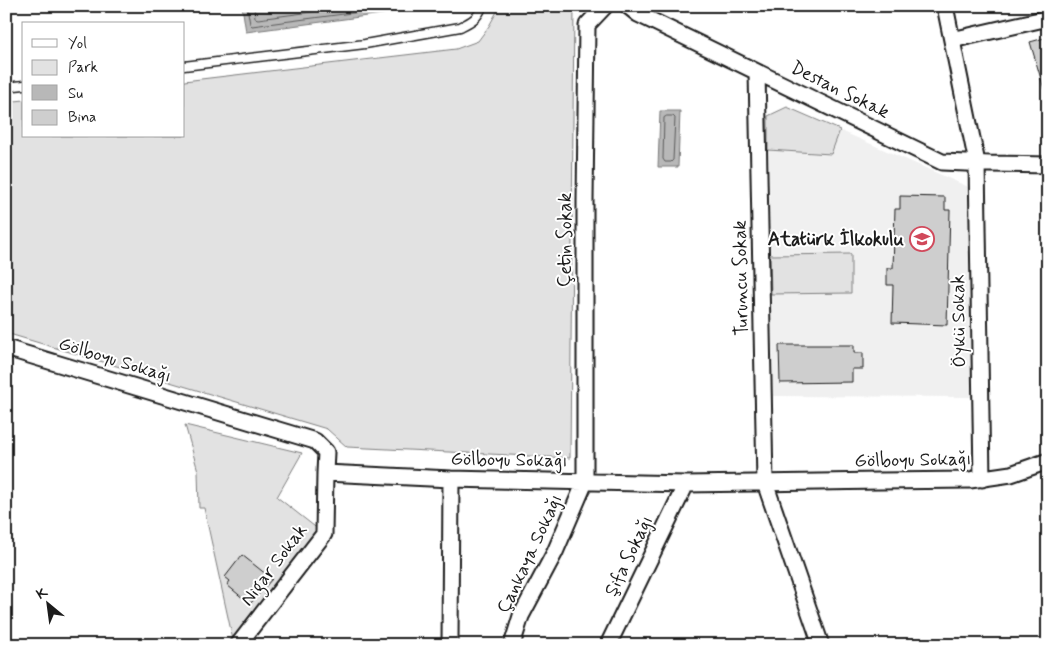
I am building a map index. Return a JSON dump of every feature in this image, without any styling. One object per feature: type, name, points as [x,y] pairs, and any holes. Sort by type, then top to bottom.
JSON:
[{"type":"street","name":"Çetin Sokak","points":[[585,482],[587,25],[605,6]]},
{"type":"street","name":"Destan Sokak","points":[[628,6],[638,14],[942,162],[1048,165]]},
{"type":"street","name":"Öykü Sokak","points":[[944,6],[977,163],[982,478]]},
{"type":"street","points":[[952,40],[1048,18]]},
{"type":"street","name":"Turuncu Sokak","points":[[757,72],[765,483],[821,645]]},
{"type":"street","name":"Gölboyu Sokağı","points":[[6,348],[315,440],[326,452],[325,473],[451,479],[686,484],[970,480],[1011,474],[1048,461]]},
{"type":"street","name":"Nigar Sokak","points":[[238,645],[324,534],[325,473]]},
{"type":"street","points":[[450,645],[451,479]]},
{"type":"street","name":"Çankaya Sokağı","points":[[512,645],[521,616],[554,552],[585,482]]},
{"type":"street","name":"Şifa Sokağı","points":[[608,645],[686,484]]},
{"type":"lane","points":[[185,66],[365,44],[460,27],[473,21],[480,14],[482,6]]},
{"type":"lane","points":[[6,88],[22,85]]},
{"type":"shaded area","points":[[787,107],[973,189],[975,397],[773,396],[768,116]]},
{"type":"green space","points":[[500,6],[574,6],[570,458],[347,447],[327,429],[6,333],[6,102],[22,100],[22,138],[185,138],[185,81],[456,49],[478,41]]},
{"type":"green space","points":[[787,107],[840,130],[831,154],[768,150],[768,116]]},
{"type":"green space","points":[[851,254],[851,293],[771,294],[770,255]]},
{"type":"green space","points":[[185,425],[302,453],[277,497],[319,530],[233,640],[204,508],[199,508],[198,471]]},
{"type":"water","points":[[242,6],[420,6],[420,9],[246,32]]},
{"type":"water","points":[[660,111],[680,111],[678,167],[658,167]]},
{"type":"building","points":[[1048,37],[1048,88],[1044,89],[1030,42]]},
{"type":"building","name":"Atatürk İlkokulu","points":[[900,196],[945,197],[945,210],[950,210],[947,325],[892,323],[893,285],[887,285],[887,268],[893,268],[895,209],[900,209]]},
{"type":"building","points":[[779,345],[854,345],[854,353],[863,353],[863,369],[852,369],[852,382],[780,383]]},
{"type":"building","points":[[242,555],[272,579],[250,604],[227,585],[230,581],[225,577]]},
{"type":"place","name":"Atatürk İlkokulu","points":[[922,239]]}]
